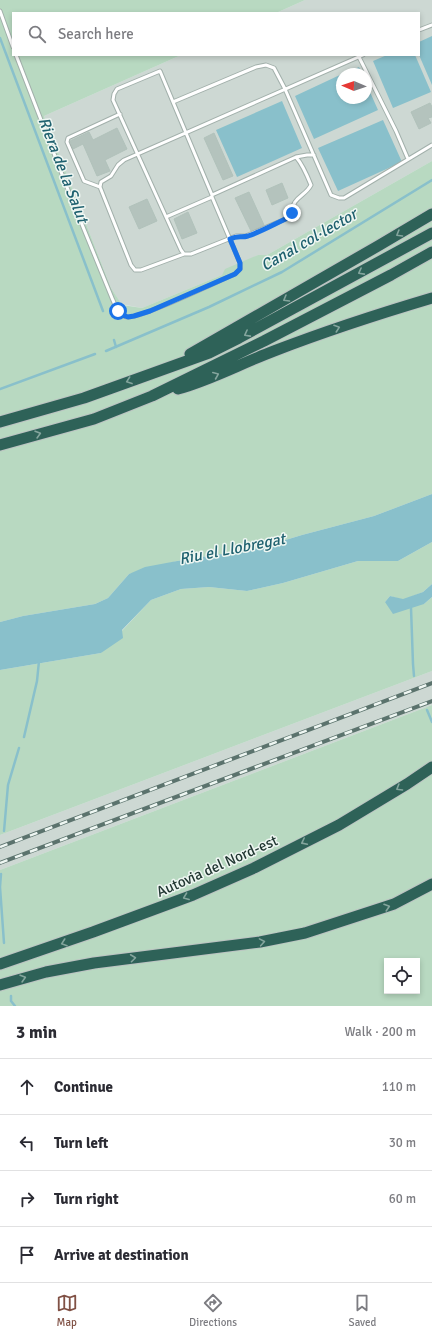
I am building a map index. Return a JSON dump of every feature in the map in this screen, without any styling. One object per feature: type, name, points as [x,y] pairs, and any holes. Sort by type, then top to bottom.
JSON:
[{"type":"highway","points":[[166,368],[432,214]]},
{"type":"highway","points":[[0,422],[84,398],[209,353],[432,233]]},
{"type":"highway","points":[[0,445],[94,419],[152,396],[264,341],[432,252]]},
{"type":"highway","points":[[152,396],[192,385],[272,351],[341,326],[432,298]]},
{"type":"highway","name":"Autovia del Nord-est","points":[[0,964],[193,895],[254,868],[339,824],[407,784],[432,767]]},
{"type":"highway","points":[[0,985],[46,972],[94,963],[260,942],[305,933],[394,904],[432,884]]},
{"type":"lane","points":[[0,11],[12,44]]},
{"type":"lane","points":[[420,30],[432,25]]},
{"type":"lane","points":[[16,56],[106,284],[115,305],[122,315],[128,317],[150,311],[235,274],[240,269],[240,263],[160,71],[117,89],[113,100],[184,254]]},
{"type":"lane","points":[[296,158],[304,168],[311,185],[308,191],[299,197],[294,203],[290,217],[246,236],[236,236],[191,254],[184,254],[141,270],[135,270],[100,187],[101,182],[111,176],[118,165],[124,160],[361,56],[408,159]]},
{"type":"lane","points":[[173,102],[256,67],[266,65],[274,68],[285,89],[331,195],[339,198],[344,198],[432,145]]},
{"type":"lane","points":[[100,187],[84,181],[67,142],[68,138],[120,114]]},
{"type":"lane","points":[[166,217],[296,158],[314,155]]},
{"type":"shaded area","points":[[305,0],[432,0],[432,161],[267,255],[258,255],[222,275],[142,308],[121,304],[111,288],[44,116],[179,56],[420,56],[420,12],[278,12]]},
{"type":"shaded area","points":[[432,671],[432,705],[0,870],[0,835]]},
{"type":"green space","points":[[0,0],[305,0],[278,12],[12,12],[12,56],[179,56],[44,116],[111,288],[122,305],[142,308],[222,275],[225,269],[258,255],[267,255],[432,161],[432,494],[374,516],[259,548],[177,561],[129,574],[108,598],[95,604],[23,616],[0,622]]},
{"type":"green space","points":[[432,542],[432,584],[423,592],[403,600],[390,596],[385,602],[424,604],[432,597],[432,671],[0,835],[0,670],[101,653],[151,600],[181,589],[209,587],[247,591],[283,583],[358,561],[398,561]]},
{"type":"green space","points":[[432,705],[432,1006],[0,1006],[0,870]]},
{"type":"water","points":[[432,36],[432,85],[419,56],[420,42]]},
{"type":"water","points":[[385,56],[415,56],[431,92],[393,108],[373,61]]},
{"type":"water","points":[[336,77],[336,104],[372,104],[372,96],[378,110],[314,139],[295,96]]},
{"type":"water","points":[[282,101],[302,148],[237,177],[216,130]]},
{"type":"water","points":[[383,120],[402,162],[338,191],[318,148]]},
{"type":"water","points":[[432,494],[432,542],[398,561],[358,561],[283,583],[247,591],[209,587],[181,589],[151,600],[122,630],[123,638],[101,653],[0,670],[0,622],[23,616],[95,604],[108,598],[129,574],[145,567],[259,548],[374,516]]},
{"type":"water","points":[[432,584],[432,597],[424,604],[393,614],[385,602],[390,596],[403,599],[423,592]]},
{"type":"building","points":[[430,103],[432,107],[432,117],[428,118],[431,123],[419,129],[411,112]]},
{"type":"building","points":[[117,128],[127,149],[105,160],[110,171],[97,176],[83,144],[73,149],[70,141],[89,132],[93,140]]},
{"type":"building","points":[[214,133],[233,176],[223,180],[204,138]]},
{"type":"building","points":[[282,183],[288,198],[272,205],[266,190]]},
{"type":"building","points":[[249,192],[264,225],[251,231],[235,198]]},
{"type":"building","points":[[147,199],[157,221],[139,229],[129,207]]},
{"type":"building","points":[[188,212],[197,233],[182,239],[174,219]]},
{"type":"waterway","name":"Riera de la Salut","points":[[0,38],[103,311]]},
{"type":"waterway","name":"Canal col·lector","points":[[106,351],[209,307],[282,272],[432,180]]},
{"type":"waterway","name":"Canal col·lector","points":[[114,340],[116,347]]},
{"type":"waterway","name":"Canal col·lector","points":[[0,389],[95,354]]},
{"type":"waterway","points":[[411,608],[414,676]]},
{"type":"waterway","points":[[24,737],[37,681],[39,661]]},
{"type":"waterway","points":[[427,710],[432,722]]},
{"type":"waterway","points":[[4,831],[8,785],[19,748]]},
{"type":"waterway","points":[[1,874],[0,887],[4,943]]},
{"type":"waterway","points":[[11,996],[11,1001],[15,1006]]},
{"type":"railway","points":[[0,847],[432,683]]},
{"type":"railway","points":[[0,863],[432,701]]},
{"type":"route","points":[[118,311],[122,315],[128,317],[150,311],[235,274],[240,269],[240,263],[230,239],[236,236],[254,234],[290,217],[292,213]]},
{"type":"water label","name":"Riu el Llobregat","points":[[232,549]]}]
